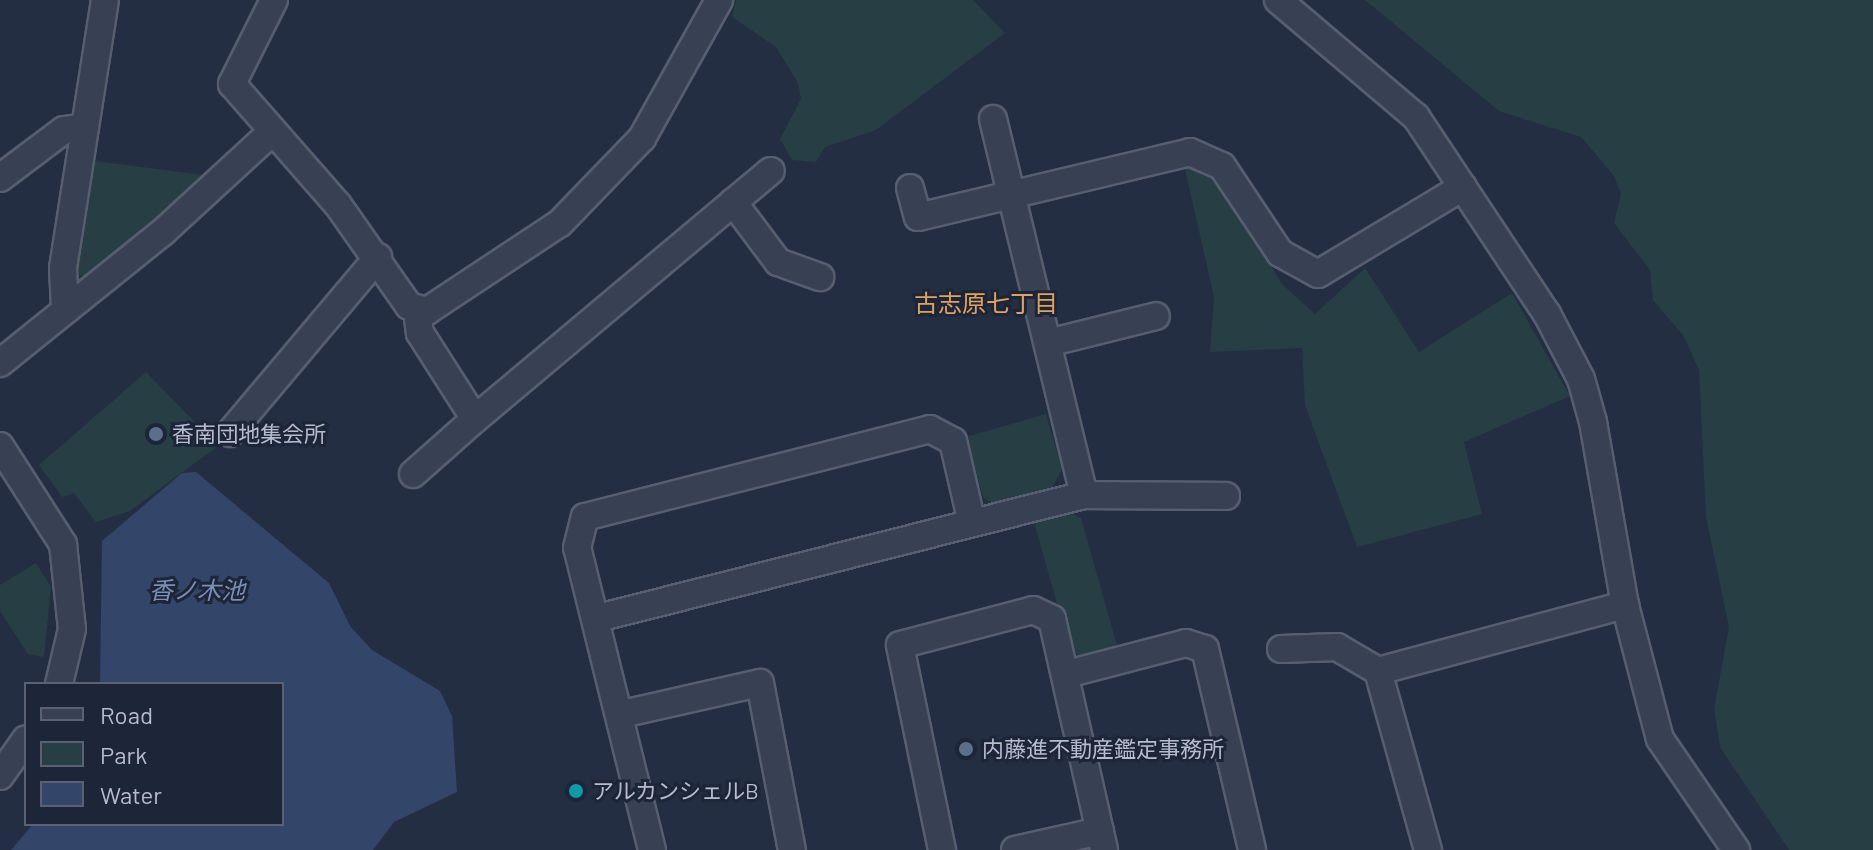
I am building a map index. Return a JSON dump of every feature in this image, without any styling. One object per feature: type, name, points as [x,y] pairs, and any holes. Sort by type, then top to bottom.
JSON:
[{"type":"street","points":[[65,309],[63,268],[105,0]]},
{"type":"street","points":[[274,0],[232,84],[378,257],[417,310],[420,333],[475,419]]},
{"type":"street","points":[[417,310],[438,306],[560,223],[642,138],[719,0]]},
{"type":"street","points":[[1278,0],[1416,117],[1463,187],[1581,379],[1625,605],[1660,739],[1736,850]]},
{"type":"street","points":[[993,119],[1084,495]]},
{"type":"street","points":[[0,178],[64,130],[85,127]]},
{"type":"street","points":[[0,363],[163,232],[273,131]]},
{"type":"street","points":[[910,188],[918,217],[1171,153],[1208,157],[1222,166],[1280,253],[1318,274],[1463,187]]},
{"type":"street","points":[[413,474],[771,171]]},
{"type":"street","points":[[733,202],[778,262],[820,277]]},
{"type":"street","points":[[230,433],[378,257]]},
{"type":"street","points":[[1048,343],[1156,316]]},
{"type":"street","points":[[652,850],[622,714],[577,548],[585,517],[728,479],[940,430],[953,441],[972,523]]},
{"type":"street","points":[[0,446],[63,544],[72,629],[59,682]]},
{"type":"street","points":[[598,618],[1084,495],[1226,496]]},
{"type":"street","points":[[1378,671],[1625,605]]},
{"type":"street","points":[[942,850],[900,645],[1033,610],[1052,619],[1067,674],[1102,841],[1015,850]]},
{"type":"street","points":[[1067,674],[1186,643],[1205,649],[1252,850]]},
{"type":"street","points":[[1281,649],[1337,647],[1378,671],[1428,850]]},
{"type":"street","points":[[622,714],[760,683],[792,850]]},
{"type":"street","points":[[0,776],[24,742]]},
{"type":"green space","points":[[736,0],[973,0],[1005,33],[876,130],[825,147],[816,162],[792,160],[780,139],[801,99],[798,83],[776,47],[732,17]]},
{"type":"green space","points":[[1365,0],[1873,0],[1873,850],[1789,850],[1720,747],[1714,709],[1729,627],[1706,517],[1699,370],[1683,335],[1653,300],[1650,270],[1614,223],[1621,194],[1614,176],[1581,137],[1499,111]]},
{"type":"green space","points":[[95,161],[203,175],[86,280],[77,272]]},
{"type":"green space","points":[[1184,165],[1214,177],[1282,284],[1315,314],[1365,268],[1419,352],[1512,293],[1570,396],[1464,442],[1482,514],[1357,547],[1305,405],[1302,348],[1210,352],[1214,297]]},
{"type":"green space","points":[[146,372],[218,446],[130,511],[96,522],[74,493],[62,497],[39,465]]},
{"type":"green space","points":[[1046,414],[1062,469],[1051,490],[995,505],[983,497],[966,437]]},
{"type":"green space","points":[[1073,514],[1081,518],[1118,649],[1086,659],[1070,650],[1034,522]]},
{"type":"green space","points":[[36,563],[51,587],[44,657],[28,654],[0,611],[0,585]]},
{"type":"water","name":"香ノ木池","points":[[196,472],[329,583],[350,626],[372,650],[440,691],[452,716],[457,792],[394,822],[373,850],[11,850],[31,826],[284,826],[284,682],[100,682],[102,541],[182,473]]},
{"type":"place","name":"香南団地集会所","points":[[156,434]]},
{"type":"place","name":"内藤進不動産鑑定事務所","points":[[966,749]]},
{"type":"place","name":"アルカンシェルB","points":[[576,791]]},
{"type":"district","name":"古志原七丁目","points":[[986,303]]}]
